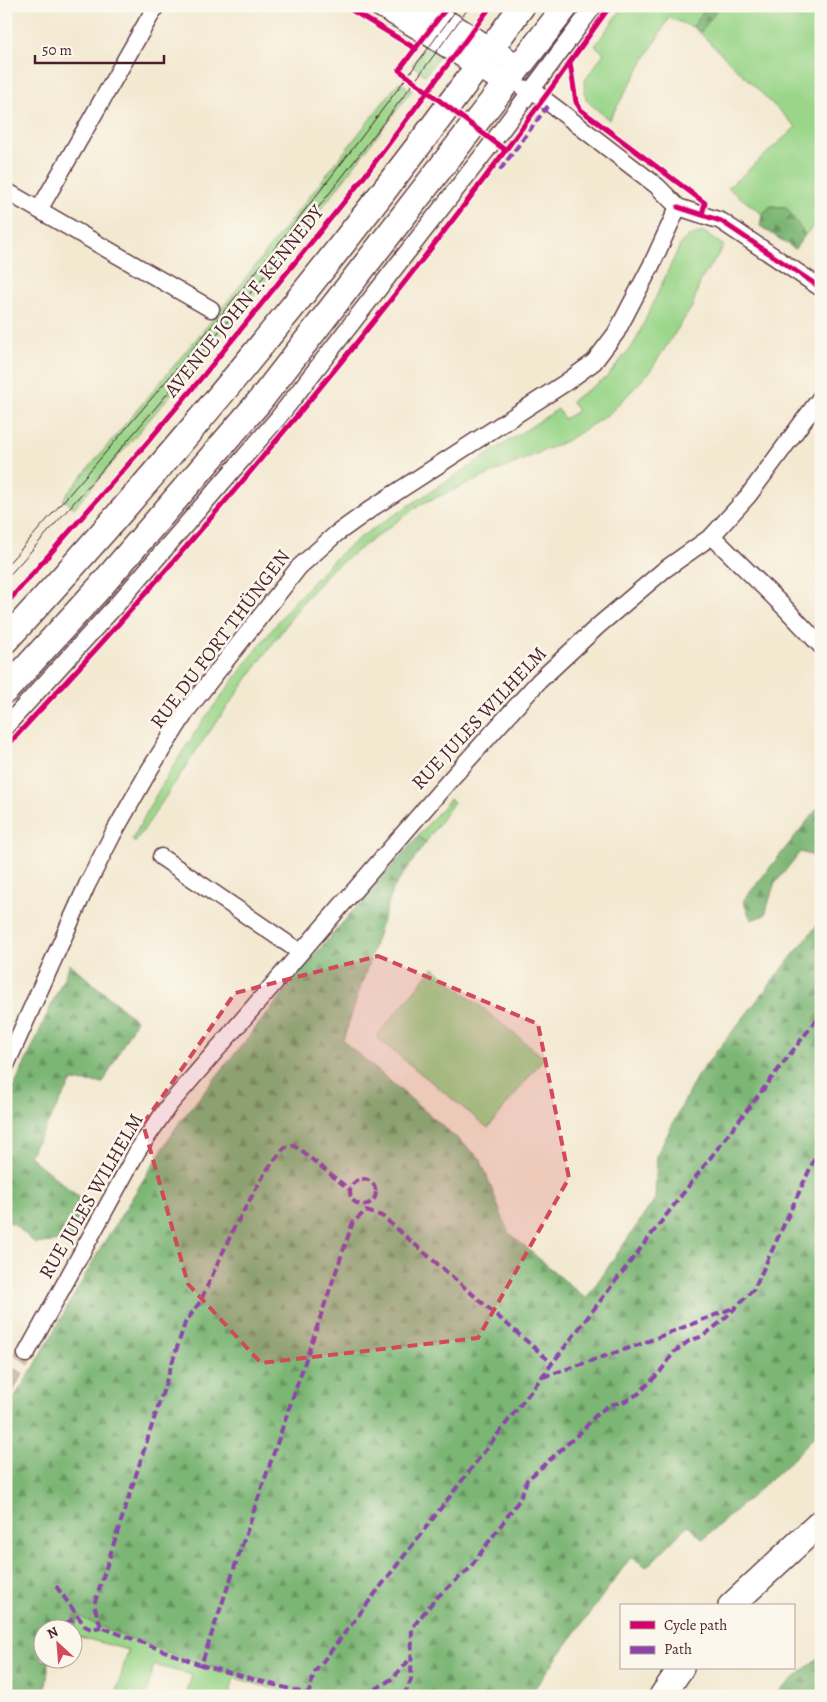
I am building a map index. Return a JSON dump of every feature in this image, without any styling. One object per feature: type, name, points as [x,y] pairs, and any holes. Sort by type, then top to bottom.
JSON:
[{"type":"main road","name":"AVENUE JOHN F. KENNEDY","points":[[6,640],[76,564],[266,340],[439,121],[522,6]]},
{"type":"main road","points":[[6,690],[100,587],[246,417],[566,6]]},
{"type":"main road","points":[[733,1604],[821,1522]]},
{"type":"main road","points":[[662,1696],[680,1670]]},
{"type":"street","points":[[39,210],[156,6]]},
{"type":"street","points":[[380,6],[485,58],[532,90],[657,186],[678,207],[721,221],[821,288]]},
{"type":"street","points":[[422,6],[485,58]]},
{"type":"street","points":[[6,726],[119,602],[278,418],[532,90],[594,6]]},
{"type":"street","points":[[6,191],[211,309]]},
{"type":"street","name":"RUE DU FORT THÜNGEN","points":[[6,1064],[87,885],[112,834],[150,769],[188,709],[298,567],[336,534],[594,362],[616,333],[678,207]]},
{"type":"street","points":[[313,333],[344,333]]},
{"type":"street","name":"RUE JULES WILHELM","points":[[26,1354],[143,1143],[169,1105],[448,782],[539,681],[598,626],[664,570],[712,536],[748,496],[821,397]]},
{"type":"street","points":[[712,536],[821,646]]},
{"type":"street","points":[[161,857],[300,952]]},
{"type":"highlighted area","points":[[378,956],[538,1024],[569,1178],[478,1338],[261,1363],[188,1284],[143,1124],[235,993]]},
{"type":"green space","points":[[624,6],[707,6],[693,27],[669,18],[609,120],[586,100],[584,82],[604,53],[595,46]]},
{"type":"green space","points":[[707,6],[720,6],[700,33],[693,27]]},
{"type":"green space","points":[[720,6],[821,6],[821,219],[805,235],[786,207],[771,206],[762,214],[728,188],[796,127],[700,33]]},
{"type":"green space","points":[[428,44],[442,53],[425,75],[412,65]]},
{"type":"green space","points":[[399,82],[412,90],[286,255],[223,333],[74,508],[63,499],[227,302]]},
{"type":"green space","points":[[771,206],[786,207],[805,235],[795,249],[760,226],[762,214]]},
{"type":"green space","points":[[704,232],[724,246],[701,280],[692,307],[648,374],[609,414],[566,441],[421,504],[332,569],[302,603],[202,742],[135,843],[132,840],[156,795],[202,722],[288,609],[331,562],[359,538],[558,409],[564,419],[578,411],[571,401],[607,377],[635,342],[681,243],[688,236]]},
{"type":"green space","points":[[450,799],[454,802],[426,842],[418,836]]},
{"type":"green space","points":[[821,804],[821,847],[814,856],[800,852],[774,885],[765,915],[751,920],[743,901]]},
{"type":"green space","points":[[418,836],[426,842],[393,889],[343,1041],[480,1158],[508,1232],[586,1299],[655,1199],[657,1155],[697,1076],[821,920],[821,1429],[789,1463],[703,1539],[688,1525],[647,1567],[631,1557],[529,1696],[308,1696],[308,1693],[201,1665],[101,1627],[78,1616],[77,1620],[32,1620],[32,1670],[48,1670],[45,1696],[6,1696],[6,1409],[33,1369],[100,1249],[179,1123],[311,959]]},
{"type":"green space","points":[[70,964],[136,1020],[103,1083],[72,1081],[29,1156],[91,1207],[74,1239],[36,1244],[13,1223],[6,1222],[6,1105]]},
{"type":"green space","points":[[433,968],[544,1058],[488,1128],[376,1037]]},
{"type":"green space","points":[[78,1616],[101,1627],[308,1693],[308,1696],[300,1696],[234,1678],[229,1696],[186,1696],[192,1675],[154,1665],[146,1696],[116,1694],[128,1650],[82,1637],[82,1620],[77,1620]]},
{"type":"green space","points":[[821,1655],[821,1696],[773,1696]]},
{"type":"tunnel","points":[[6,1384],[26,1354]]},
{"type":"tram line","points":[[6,566],[66,499],[240,292],[351,151],[459,6]]},
{"type":"tram line","points":[[6,579],[128,440],[246,298],[360,154],[470,6]]},
{"type":"marked path","points":[[500,170],[550,103]]},
{"type":"marked path","points":[[308,1696],[314,1673],[821,1014]]},
{"type":"marked path","points":[[201,1665],[101,1627],[94,1605],[185,1323],[200,1302],[234,1228],[266,1171],[284,1148],[294,1145],[350,1190]]},
{"type":"marked path","points":[[404,1696],[411,1680],[412,1628],[435,1599],[469,1569],[520,1499],[527,1480],[583,1430],[596,1415],[609,1405],[623,1402],[638,1394],[660,1372],[674,1352],[689,1341],[703,1336],[721,1322],[754,1289],[821,1145]]},
{"type":"marked path","points":[[363,1179],[372,1183],[376,1192],[372,1201],[363,1205],[354,1201],[350,1192],[354,1183],[363,1179]]},
{"type":"marked path","points":[[312,1695],[201,1665],[353,1222],[366,1211],[382,1216],[552,1363]]},
{"type":"marked path","points":[[543,1377],[638,1345],[733,1308]]},
{"type":"marked path","points":[[56,1586],[85,1626],[91,1629],[101,1627]]},
{"type":"marked path","points":[[72,1620],[78,1616]]},
{"type":"marked path","points":[[365,1696],[393,1678],[411,1658]]},
{"type":"cycle path","points":[[345,6],[416,49]]},
{"type":"cycle path","points":[[448,6],[399,70],[505,150]]},
{"type":"cycle path","points":[[6,604],[203,376],[361,181],[491,6]]},
{"type":"cycle path","points":[[6,747],[99,646],[193,539],[317,391],[438,240],[554,85],[610,6]]},
{"type":"cycle path","points":[[570,63],[576,102],[581,110],[705,203],[702,214]]},
{"type":"cycle path","points":[[678,207],[721,221],[821,288]]}]
